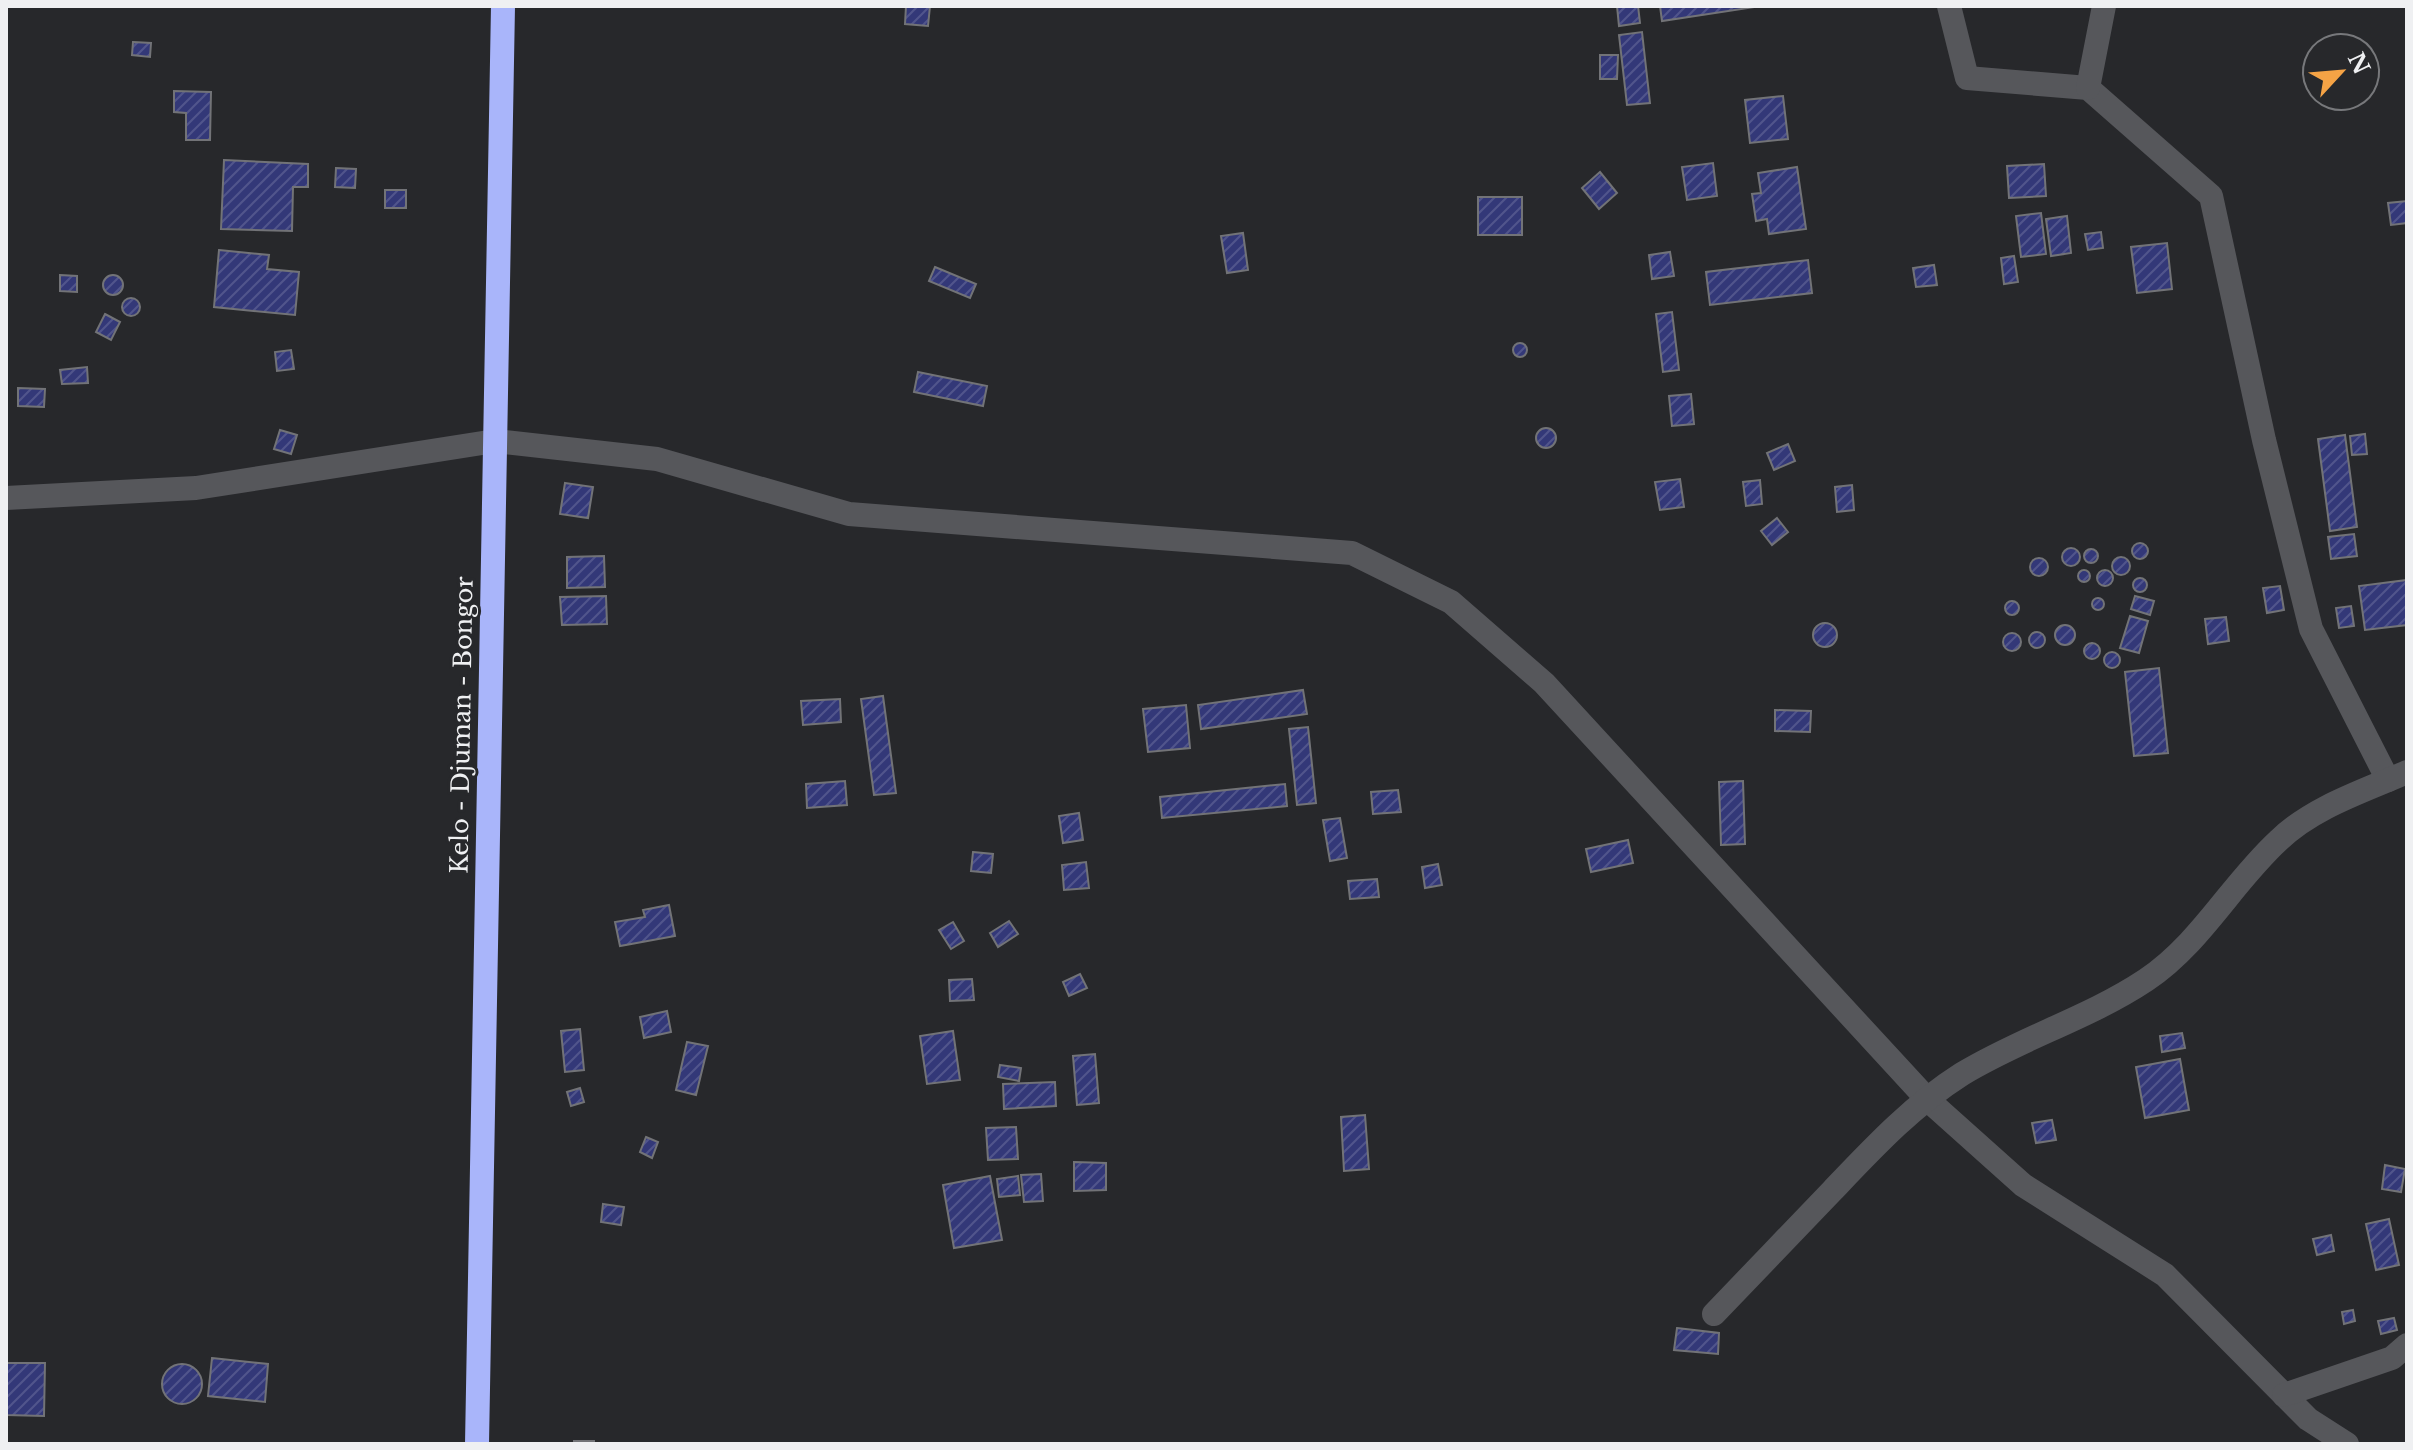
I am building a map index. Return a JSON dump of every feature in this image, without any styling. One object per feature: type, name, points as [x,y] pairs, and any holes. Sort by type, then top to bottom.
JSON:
[{"type":"highway","name":"Kelo - Djuman - Bongor","points":[[477,1444],[503,6]]},
{"type":"street","points":[[1714,1314],[1890,1131],[1928,1100],[1960,1076],[2010,1047],[2146,981],[2186,948],[2280,838],[2315,813],[2397,776],[2311,629],[2264,440],[2211,196],[2088,88],[1967,78],[1949,6]]},
{"type":"street","points":[[2088,88],[2104,6]]},
{"type":"street","points":[[6,498],[196,488],[495,441],[657,459],[849,514],[1352,553],[1451,602],[1544,683],[1928,1100],[2023,1185],[2165,1275],[2308,1419],[2347,1444]]},
{"type":"street","points":[[2284,1395],[2392,1358],[2407,1345]]},
{"type":"building","points":[[906,6],[930,6],[928,26],[905,24]]},
{"type":"building","points":[[1617,6],[1638,6],[1640,23],[1619,26]]},
{"type":"building","points":[[1660,6],[1755,6],[1755,7],[1662,21]]},
{"type":"building","points":[[1642,32],[1650,103],[1627,105],[1619,35]]},
{"type":"building","points":[[133,42],[151,43],[150,57],[132,55]]},
{"type":"building","points":[[1600,55],[1618,55],[1617,79],[1600,79]]},
{"type":"building","points":[[174,91],[211,92],[210,140],[186,140],[186,113],[174,112]]},
{"type":"building","points":[[1783,96],[1788,139],[1750,143],[1745,100]]},
{"type":"building","points":[[224,160],[308,164],[308,187],[293,187],[292,231],[221,229]]},
{"type":"building","points":[[1713,163],[1717,196],[1687,200],[1682,167]]},
{"type":"building","points":[[2044,164],[2046,196],[2009,198],[2007,166]]},
{"type":"building","points":[[1797,167],[1806,229],[1769,234],[1767,219],[1756,221],[1752,194],[1761,193],[1758,173]]},
{"type":"building","points":[[336,168],[356,169],[355,188],[335,187]]},
{"type":"building","points":[[1600,172],[1617,193],[1599,209],[1582,188]]},
{"type":"building","points":[[385,190],[406,190],[406,208],[385,208]]},
{"type":"building","points":[[1478,197],[1522,197],[1522,235],[1478,235]]},
{"type":"building","points":[[2407,201],[2407,223],[2391,225],[2388,203]]},
{"type":"building","points":[[2041,213],[2046,254],[2021,257],[2016,216]]},
{"type":"building","points":[[2067,216],[2071,253],[2051,256],[2046,219]]},
{"type":"building","points":[[2101,232],[2103,248],[2088,250],[2085,234]]},
{"type":"building","points":[[1243,233],[1248,270],[1227,273],[1221,236]]},
{"type":"building","points":[[2167,243],[2172,289],[2137,293],[2131,247]]},
{"type":"building","points":[[219,250],[269,255],[267,269],[299,272],[295,315],[214,307]]},
{"type":"building","points":[[1670,252],[1674,276],[1652,279],[1649,255]]},
{"type":"building","points":[[2014,256],[2018,282],[2004,284],[2001,258]]},
{"type":"building","points":[[1808,260],[1812,293],[1710,305],[1706,272]]},
{"type":"building","points":[[1934,265],[1937,285],[1916,287],[1913,268]]},
{"type":"building","points":[[935,267],[976,284],[970,298],[929,281]]},
{"type":"building","points":[[60,275],[77,276],[77,292],[60,291]]},
{"type":"building","points":[[113,275],[120,278],[123,285],[120,292],[113,295],[106,292],[103,285],[106,278]]},
{"type":"building","points":[[131,298],[140,307],[131,316],[122,307]]},
{"type":"building","points":[[1672,312],[1679,370],[1663,372],[1656,314]]},
{"type":"building","points":[[105,314],[120,322],[111,340],[96,332]]},
{"type":"building","points":[[1520,343],[1527,350],[1520,357],[1513,350]]},
{"type":"building","points":[[291,350],[294,369],[277,371],[275,352]]},
{"type":"building","points":[[87,367],[88,383],[62,384],[60,370]]},
{"type":"building","points":[[918,372],[987,386],[983,406],[914,392]]},
{"type":"building","points":[[18,388],[45,389],[44,407],[18,406]]},
{"type":"building","points":[[1691,394],[1694,424],[1672,426],[1669,396]]},
{"type":"building","points":[[1546,428],[1553,431],[1556,438],[1553,445],[1546,448],[1539,445],[1536,438],[1539,431]]},
{"type":"building","points":[[280,430],[297,435],[291,454],[274,449]]},
{"type":"building","points":[[2365,434],[2367,454],[2352,455],[2350,436]]},
{"type":"building","points":[[2345,435],[2357,527],[2330,531],[2318,439]]},
{"type":"building","points":[[1788,444],[1795,461],[1774,470],[1767,453]]},
{"type":"building","points":[[1680,479],[1684,507],[1660,510],[1655,482]]},
{"type":"building","points":[[1760,480],[1762,504],[1746,506],[1743,482]]},
{"type":"building","points":[[565,483],[593,487],[588,518],[560,514]]},
{"type":"building","points":[[1852,485],[1854,510],[1837,512],[1835,487]]},
{"type":"building","points":[[1777,518],[1788,532],[1772,545],[1761,531]]},
{"type":"building","points":[[2354,534],[2357,556],[2331,559],[2328,537]]},
{"type":"building","points":[[2140,543],[2146,545],[2146,557],[2140,559],[2134,557],[2132,551],[2134,545]]},
{"type":"building","points":[[2071,548],[2080,557],[2071,566],[2062,557]]},
{"type":"building","points":[[2091,549],[2098,556],[2091,563],[2084,556]]},
{"type":"building","points":[[604,556],[605,587],[567,588],[567,557]]},
{"type":"building","points":[[2121,557],[2130,566],[2121,575],[2112,566]]},
{"type":"building","points":[[2039,558],[2048,567],[2039,576],[2030,567]]},
{"type":"building","points":[[2084,570],[2090,576],[2084,582],[2078,576]]},
{"type":"building","points":[[2105,570],[2111,572],[2111,584],[2105,586],[2099,584],[2097,578],[2099,572]]},
{"type":"building","points":[[2140,578],[2147,585],[2140,592],[2133,585]]},
{"type":"building","points":[[2407,580],[2407,625],[2365,630],[2359,586]]},
{"type":"building","points":[[2280,586],[2284,610],[2267,613],[2263,588]]},
{"type":"building","points":[[606,596],[607,624],[562,625],[560,597]]},
{"type":"building","points":[[2135,596],[2154,601],[2150,615],[2131,609]]},
{"type":"building","points":[[2098,598],[2104,604],[2098,610],[2092,604]]},
{"type":"building","points":[[2012,601],[2019,608],[2012,615],[2005,608]]},
{"type":"building","points":[[2351,606],[2354,626],[2339,628],[2336,608]]},
{"type":"building","points":[[2130,616],[2148,621],[2139,653],[2120,648]]},
{"type":"building","points":[[2226,617],[2229,641],[2208,644],[2205,619]]},
{"type":"building","points":[[1825,623],[1834,626],[1837,635],[1834,644],[1825,647],[1816,644],[1813,635],[1816,626]]},
{"type":"building","points":[[2065,625],[2072,628],[2075,635],[2072,642],[2065,645],[2058,642],[2055,635],[2058,628]]},
{"type":"building","points":[[2034,632],[2040,632],[2045,640],[2043,646],[2034,648],[2029,643],[2029,637]]},
{"type":"building","points":[[2012,633],[2021,642],[2012,651],[2003,642]]},
{"type":"building","points":[[2092,643],[2100,651],[2092,659],[2084,651]]},
{"type":"building","points":[[2109,652],[2115,652],[2120,660],[2118,666],[2109,668],[2104,663],[2104,657]]},
{"type":"building","points":[[2159,668],[2168,753],[2134,756],[2125,672]]},
{"type":"building","points":[[1303,690],[1307,714],[1201,729],[1198,705]]},
{"type":"building","points":[[883,696],[896,793],[874,795],[861,699]]},
{"type":"building","points":[[840,699],[841,722],[803,725],[801,701]]},
{"type":"building","points":[[1186,705],[1190,748],[1148,752],[1143,709]]},
{"type":"building","points":[[1775,710],[1811,711],[1810,732],[1775,731]]},
{"type":"building","points":[[1308,727],[1316,803],[1297,805],[1289,729]]},
{"type":"building","points":[[845,781],[847,805],[807,808],[806,784]]},
{"type":"building","points":[[1743,781],[1745,844],[1721,845],[1719,782]]},
{"type":"building","points":[[1285,784],[1287,806],[1162,818],[1160,797]]},
{"type":"building","points":[[1398,790],[1401,812],[1373,814],[1371,792]]},
{"type":"building","points":[[1079,813],[1083,840],[1063,843],[1059,816]]},
{"type":"building","points":[[1340,818],[1347,858],[1330,861],[1323,820]]},
{"type":"building","points":[[1628,840],[1633,863],[1591,872],[1586,849]]},
{"type":"building","points":[[973,852],[993,854],[991,873],[971,871]]},
{"type":"building","points":[[1086,862],[1089,888],[1064,890],[1062,865]]},
{"type":"building","points":[[1438,864],[1442,885],[1425,888],[1422,867]]},
{"type":"building","points":[[1377,879],[1379,897],[1350,899],[1348,881]]},
{"type":"building","points":[[669,905],[675,936],[620,946],[615,922],[645,917],[643,910]]},
{"type":"building","points":[[1009,921],[1018,934],[998,947],[990,933]]},
{"type":"building","points":[[953,922],[964,941],[951,949],[939,930]]},
{"type":"building","points":[[1080,974],[1087,988],[1069,996],[1063,982]]},
{"type":"building","points":[[972,979],[974,1000],[950,1001],[949,980]]},
{"type":"building","points":[[667,1011],[671,1032],[644,1038],[640,1017]]},
{"type":"building","points":[[580,1029],[584,1070],[565,1072],[561,1031]]},
{"type":"building","points":[[953,1031],[960,1080],[927,1084],[920,1036]]},
{"type":"building","points":[[2182,1033],[2185,1048],[2162,1052],[2160,1036]]},
{"type":"building","points":[[687,1042],[708,1046],[696,1095],[676,1090]]},
{"type":"building","points":[[1095,1054],[1099,1103],[1077,1105],[1073,1056]]},
{"type":"building","points":[[2180,1059],[2189,1110],[2145,1118],[2136,1067]]},
{"type":"building","points":[[1000,1065],[1021,1068],[1019,1081],[998,1077]]},
{"type":"building","points":[[1055,1082],[1056,1106],[1004,1109],[1003,1084]]},
{"type":"building","points":[[580,1088],[584,1102],[571,1106],[567,1092]]},
{"type":"building","points":[[1365,1115],[1369,1169],[1344,1171],[1341,1117]]},
{"type":"building","points":[[2052,1120],[2056,1140],[2036,1143],[2032,1123]]},
{"type":"building","points":[[1016,1127],[1018,1159],[988,1160],[986,1128]]},
{"type":"building","points":[[646,1137],[658,1142],[652,1158],[640,1152]]},
{"type":"building","points":[[1074,1162],[1106,1163],[1106,1190],[1074,1191]]},
{"type":"building","points":[[2385,1165],[2405,1169],[2401,1192],[2382,1189]]},
{"type":"building","points":[[1041,1174],[1043,1201],[1024,1202],[1021,1175]]},
{"type":"building","points":[[990,1176],[1002,1240],[954,1248],[943,1185]]},
{"type":"building","points":[[1018,1176],[1020,1195],[999,1197],[997,1179]]},
{"type":"building","points":[[603,1204],[624,1207],[621,1225],[601,1222]]},
{"type":"building","points":[[2389,1219],[2399,1265],[2376,1270],[2366,1224]]},
{"type":"building","points":[[2331,1235],[2334,1251],[2317,1255],[2313,1239]]},
{"type":"building","points":[[2353,1310],[2355,1321],[2344,1324],[2342,1312]]},
{"type":"building","points":[[2394,1318],[2397,1330],[2381,1334],[2378,1321]]},
{"type":"building","points":[[1677,1328],[1719,1333],[1718,1354],[1674,1350]]},
{"type":"building","points":[[212,1358],[268,1364],[265,1402],[208,1396]]},
{"type":"building","points":[[6,1363],[45,1363],[44,1416],[6,1415]]},
{"type":"building","points":[[182,1364],[196,1370],[202,1384],[196,1398],[182,1404],[168,1398],[162,1384],[168,1370]]},
{"type":"building","points":[[574,1441],[594,1441],[594,1444],[574,1444]]}]
